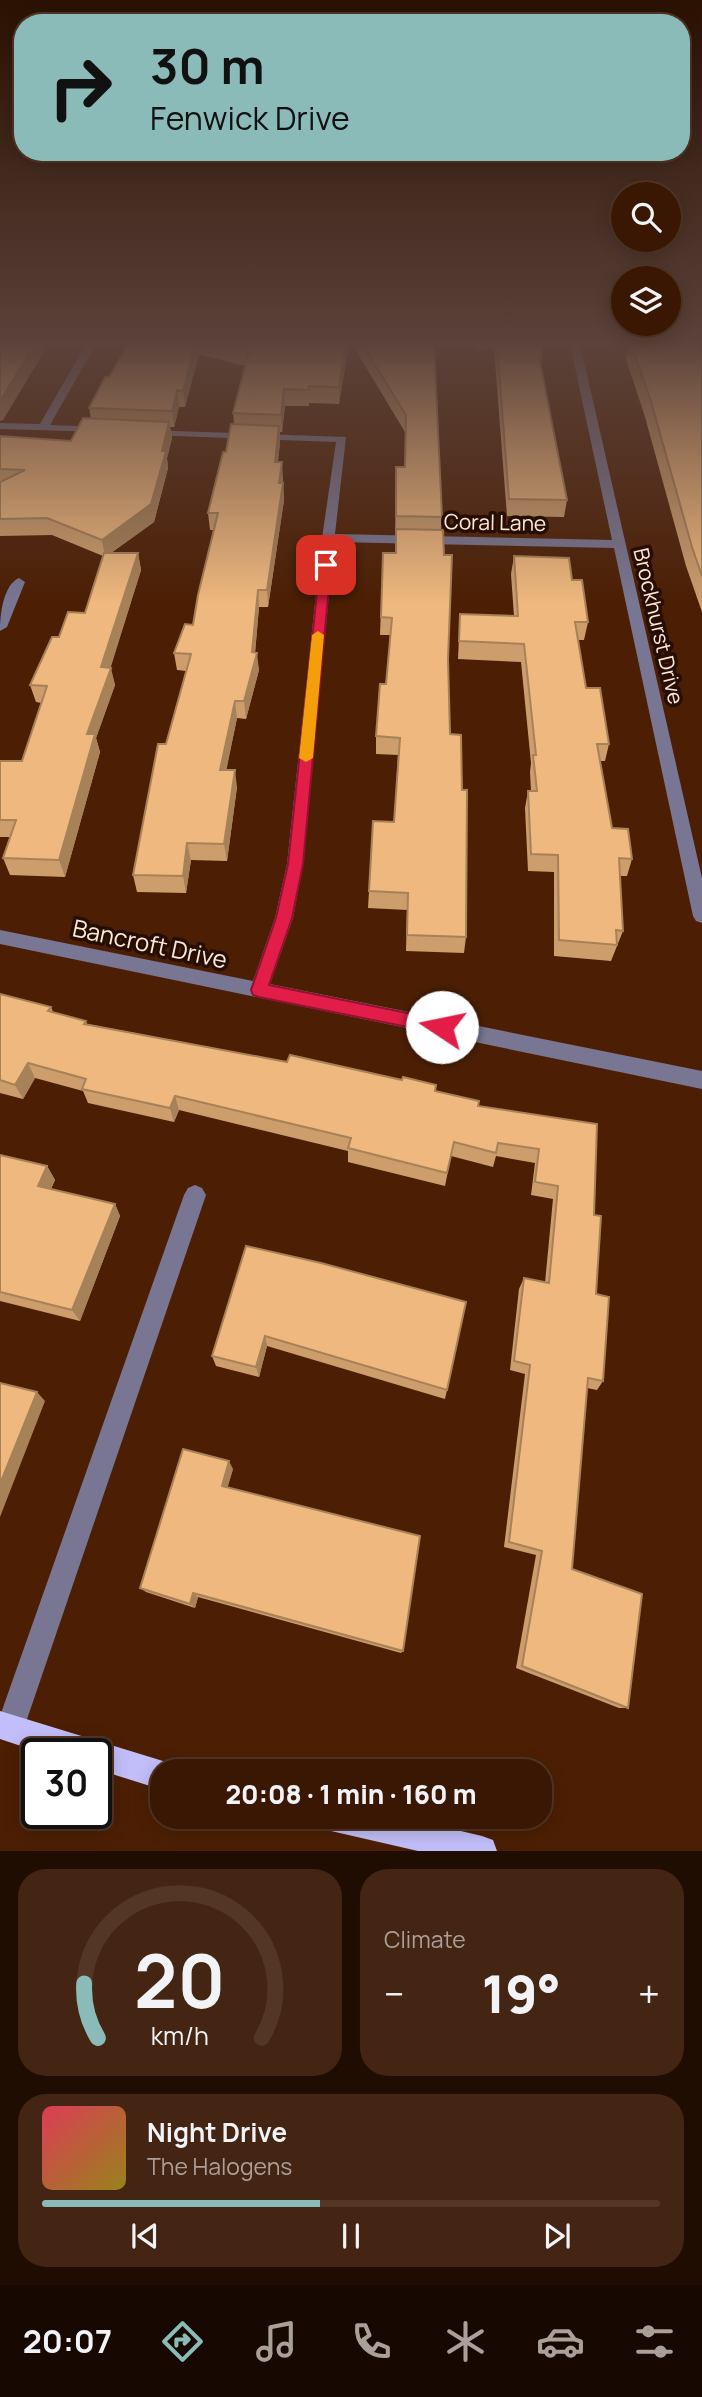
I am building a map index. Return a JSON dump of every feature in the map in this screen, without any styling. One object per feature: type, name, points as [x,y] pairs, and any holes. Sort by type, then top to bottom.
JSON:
[{"type":"main road","points":[[5,1726],[42,1738]]},
{"type":"main road","points":[[112,1760],[150,1772]]},
{"type":"main road","points":[[387,1829],[482,1851]]},
{"type":"street","name":"Brockhurst Drive","points":[[594,430],[702,916]]},
{"type":"street","points":[[138,432],[342,439],[328,538],[295,864],[284,918],[259,990]]},
{"type":"street","name":"Coral Lane","points":[[328,538],[618,544]]},
{"type":"street","points":[[0,627],[19,582]]},
{"type":"street","name":"Bancroft Drive","points":[[0,937],[702,1080]]},
{"type":"street","points":[[5,1726],[194,1195]]},
{"type":"building","points":[[77,430],[167,430],[162,451],[166,451],[151,504],[102,540],[47,518],[0,519],[0,482],[25,470],[0,469],[0,436],[71,441]]},
{"type":"building","points":[[230,430],[279,430],[275,462],[282,462],[279,483],[283,483],[267,590],[258,590],[252,652],[257,653],[244,701],[235,701],[220,770],[235,770],[224,844],[187,843],[183,876],[133,875],[158,744],[166,744],[191,654],[174,653],[185,624],[193,625],[218,513],[208,513],[223,452],[226,452]]},
{"type":"building","points":[[406,430],[438,430],[442,517],[396,516],[396,467],[405,467]]},
{"type":"building","points":[[504,430],[553,430],[567,500],[509,499]]},
{"type":"building","points":[[659,430],[702,430],[702,576]]},
{"type":"building","points":[[396,529],[443,530],[444,555],[452,555],[448,659],[450,734],[461,735],[462,790],[467,790],[466,937],[407,935],[408,893],[369,891],[373,821],[394,822],[400,738],[376,736],[380,684],[386,684],[392,618],[381,617],[383,553],[396,553]]},
{"type":"building","points":[[104,553],[138,553],[101,667],[111,668],[87,734],[95,734],[59,860],[3,858],[16,820],[0,820],[0,761],[22,761],[47,686],[30,685],[52,637],[59,637],[68,612],[85,613]]},
{"type":"building","points":[[514,556],[569,558],[572,580],[582,580],[588,622],[575,622],[586,688],[600,688],[609,744],[597,744],[612,828],[628,829],[632,859],[619,858],[623,931],[616,930],[617,945],[559,940],[558,855],[531,854],[528,791],[537,791],[533,755],[536,755],[524,644],[459,641],[460,614],[518,616]]},
{"type":"building","points":[[0,994],[51,1007],[48,1011],[86,1021],[84,1024],[287,1062],[290,1055],[402,1080],[403,1077],[436,1085],[435,1091],[479,1101],[478,1106],[597,1124],[594,1215],[601,1216],[596,1294],[609,1297],[603,1381],[588,1378],[572,1569],[642,1594],[628,1708],[522,1666],[542,1551],[509,1542],[530,1365],[514,1361],[524,1278],[549,1283],[558,1186],[535,1182],[539,1149],[498,1143],[496,1153],[454,1142],[447,1173],[348,1148],[351,1138],[175,1096],[170,1108],[82,1089],[86,1079],[28,1063],[15,1085],[0,1080]]},
{"type":"building","points":[[0,1155],[47,1166],[38,1186],[115,1204],[72,1310],[0,1292]]},
{"type":"building","points":[[246,1246],[466,1302],[447,1390],[265,1336],[256,1367],[212,1356]]},
{"type":"building","points":[[0,1383],[37,1392],[0,1484]]},
{"type":"building","points":[[183,1449],[229,1461],[222,1486],[420,1536],[403,1651],[193,1593],[190,1604],[140,1588]]},
{"type":"slow traffic","points":[[306,758],[318,635]]},
{"type":"route","points":[[326,565],[295,864],[284,918],[259,990],[442,1027]]}]
